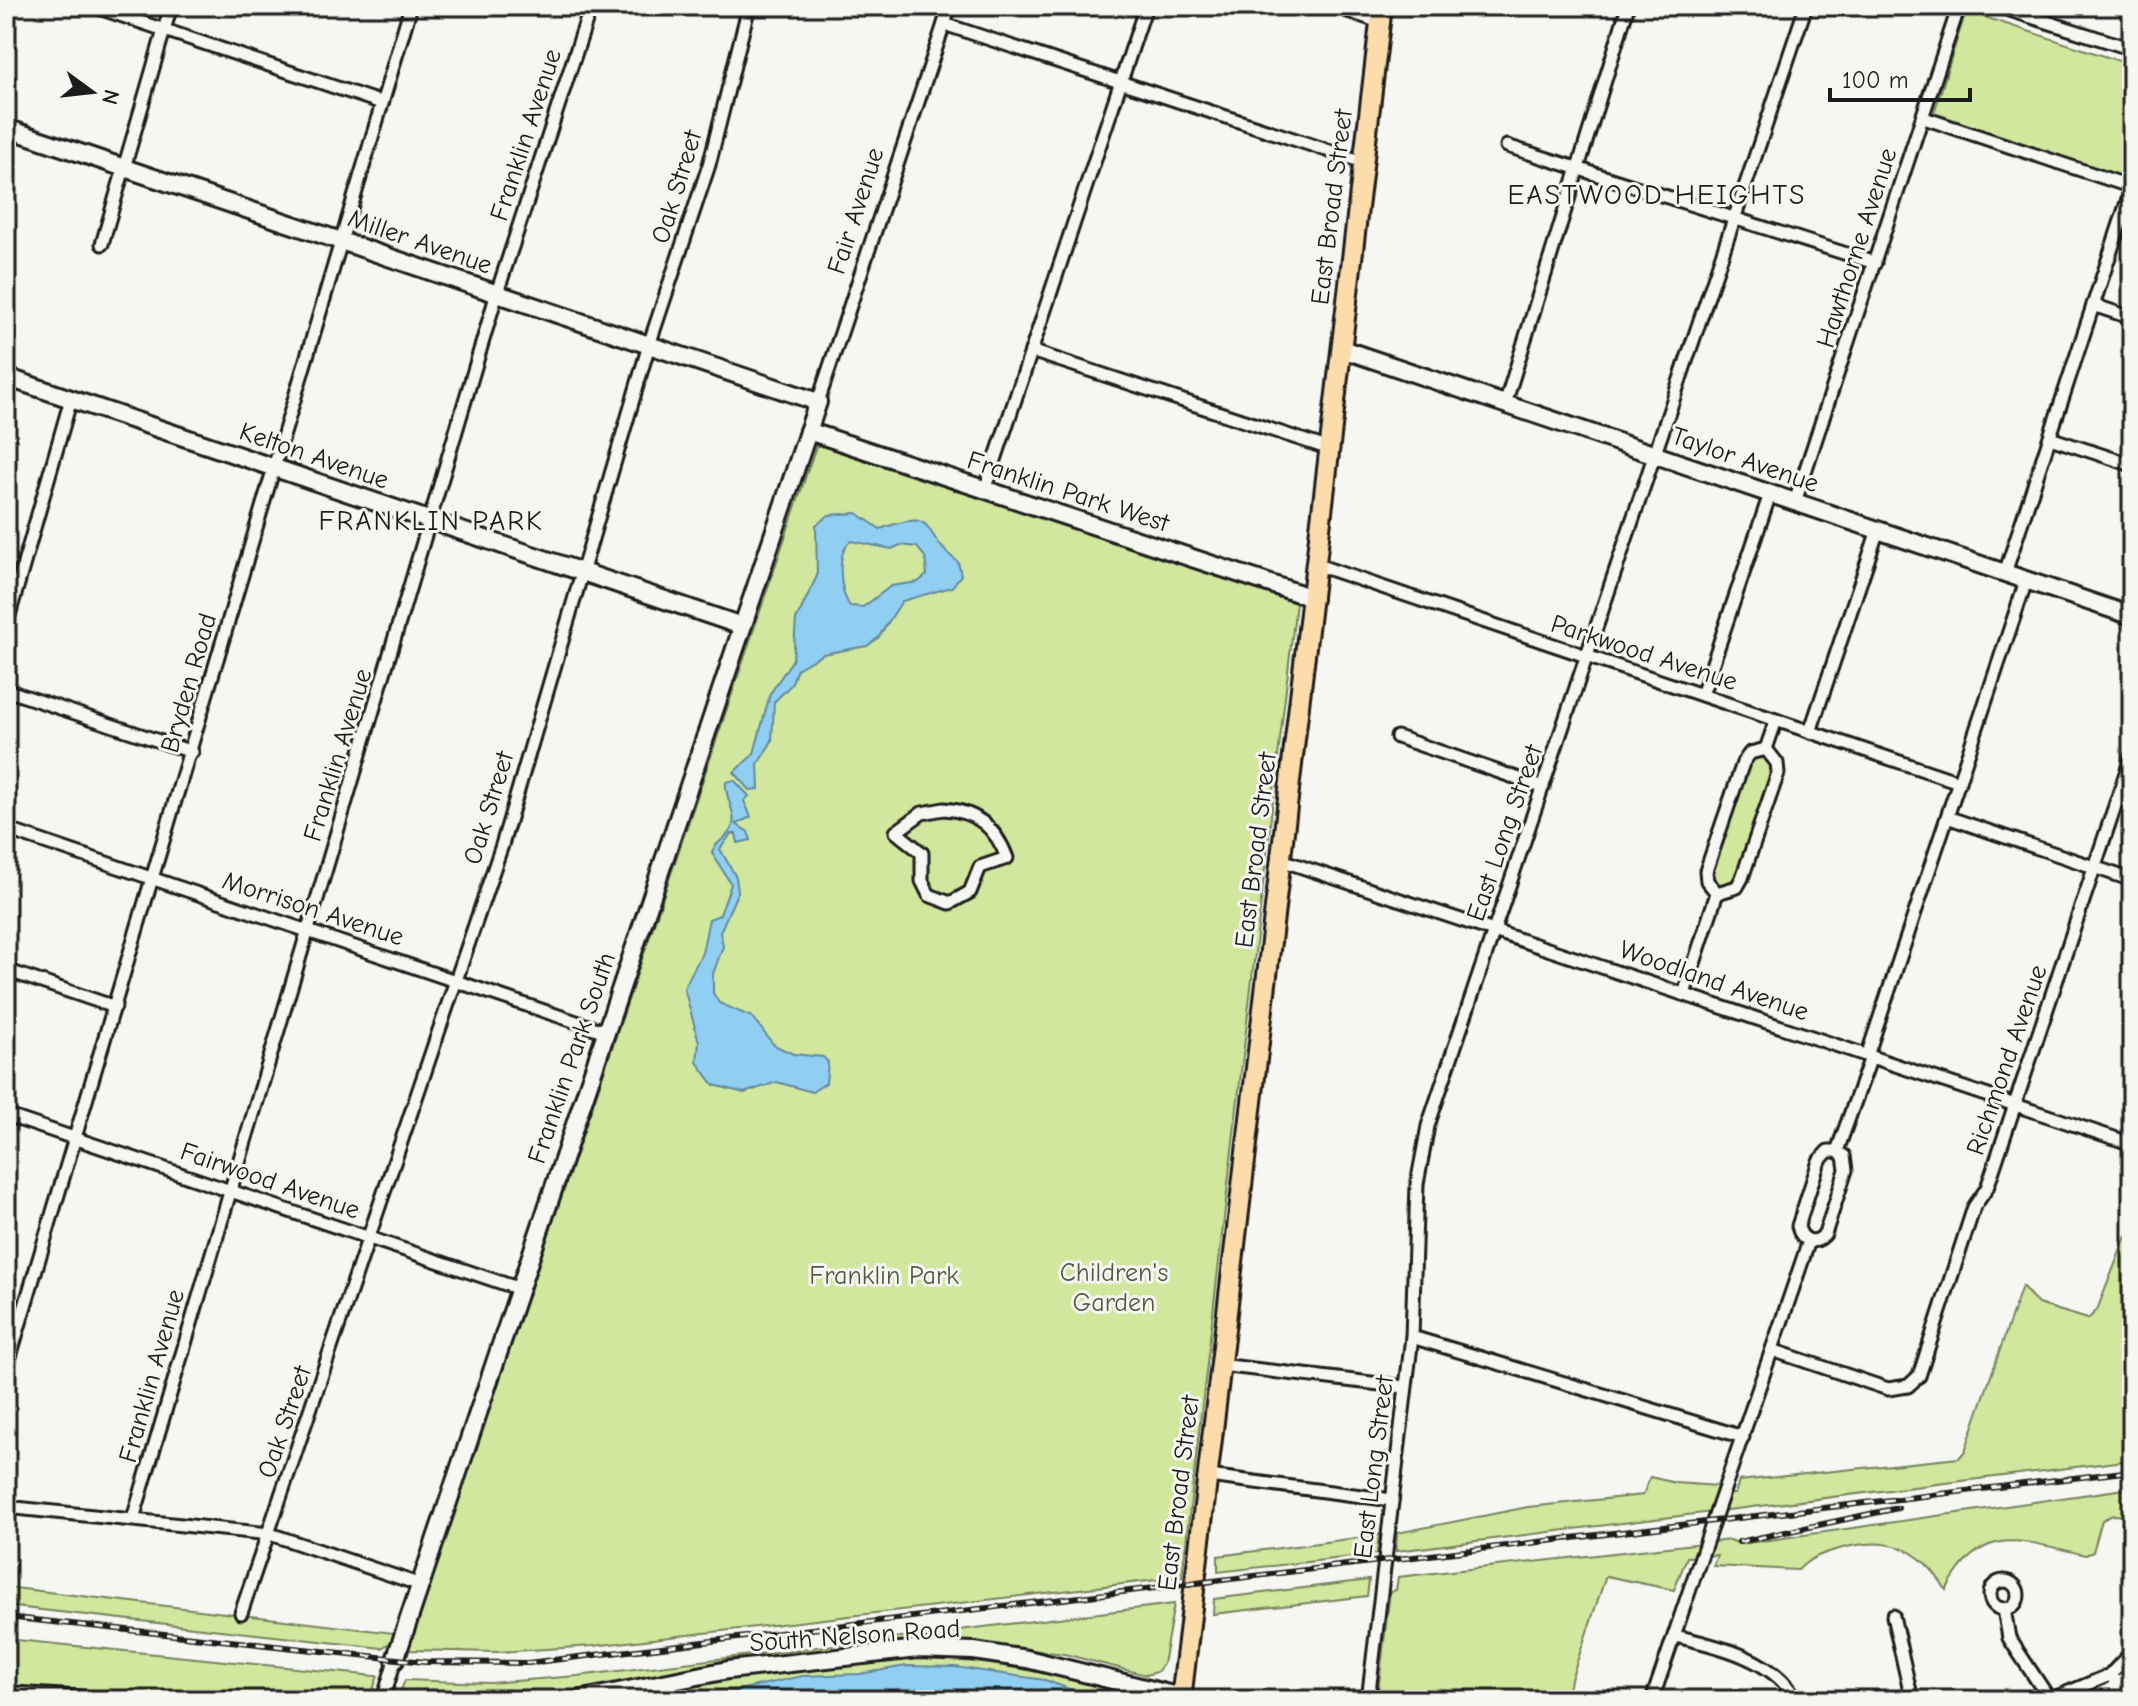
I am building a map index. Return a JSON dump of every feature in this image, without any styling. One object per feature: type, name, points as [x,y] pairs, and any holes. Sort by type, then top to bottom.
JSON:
[{"type":"main road","name":"East Broad Street","points":[[1183,1699],[1381,14]]},
{"type":"street","points":[[93,6],[382,103]]},
{"type":"street","points":[[102,244],[171,6]]},
{"type":"street","name":"Bryden Road","points":[[6,1370],[411,6]]},
{"type":"street","name":"Franklin Avenue","points":[[133,1519],[497,293],[591,6]]},
{"type":"street","name":"Oak Street","points":[[241,1613],[457,981],[583,572],[649,345],[709,165],[749,6]]},
{"type":"street","name":"Fair Avenue","points":[[808,431],[950,6]]},
{"type":"street","points":[[985,490],[1146,6]]},
{"type":"street","points":[[1333,6],[1381,14]]},
{"type":"street","points":[[1505,404],[1628,6]]},
{"type":"street","name":"East Long Street","points":[[1368,1700],[1412,1337],[1416,1204],[1422,1149],[1806,6]]},
{"type":"street","name":"Hawthorne Avenue","points":[[1795,502],[1959,6]]},
{"type":"street","points":[[1997,6],[2132,49]]},
{"type":"street","points":[[944,24],[1363,162]]},
{"type":"street","points":[[1924,118],[2132,187],[2005,573]]},
{"type":"street","name":"Miller Avenue","points":[[6,128],[818,402]]},
{"type":"street","points":[[1507,146],[1875,263]]},
{"type":"street","points":[[2093,305],[2132,318]]},
{"type":"street","name":"Taylor Avenue","points":[[1342,349],[2132,616]]},
{"type":"street","points":[[1031,351],[1330,449]]},
{"type":"street","name":"Kelton Avenue","points":[[6,377],[742,626]]},
{"type":"street","points":[[6,626],[71,399]]},
{"type":"street","name":"Franklin Park West","points":[[808,431],[1313,598]]},
{"type":"street","name":"Franklin Park South","points":[[383,1700],[808,431]]},
{"type":"street","points":[[2050,438],[2132,465]]},
{"type":"street","points":[[1702,695],[1770,494]]},
{"type":"street","points":[[1810,732],[1878,530]]},
{"type":"street","name":"Parkwood Avenue","points":[[1317,565],[1959,782]]},
{"type":"street","points":[[1837,1151],[2026,581]]},
{"type":"street","points":[[6,690],[192,752]]},
{"type":"street","points":[[1766,749],[1776,720]]},
{"type":"street","points":[[1397,737],[1543,787]]},
{"type":"street","points":[[1717,893],[1737,887],[1742,878],[1778,773],[1772,754],[1766,749]]},
{"type":"street","points":[[1717,893],[1711,889],[1706,871],[1715,844],[1743,763],[1750,753],[1766,749]]},
{"type":"street","name":"Richmond Avenue","points":[[1772,1350],[1888,1389],[1908,1386],[1919,1376],[1974,1207],[1987,1188],[2132,755]]},
{"type":"street","points":[[944,809],[963,812],[994,830],[1007,858],[980,867],[965,897],[943,902],[924,888],[922,853],[896,832],[922,813],[944,809]]},
{"type":"street","points":[[1947,817],[2132,880]]},
{"type":"street","name":"Morrison Avenue","points":[[6,829],[606,1032]]},
{"type":"street","name":"Woodland Avenue","points":[[1281,860],[2132,1144]]},
{"type":"street","points":[[1684,994],[1717,893]]},
{"type":"street","points":[[6,970],[115,1007]]},
{"type":"street","name":"Fairwood Avenue","points":[[6,1115],[520,1289]]},
{"type":"street","points":[[1828,1151],[1837,1151],[1846,1161],[1846,1170],[1825,1234],[1818,1240],[1809,1241],[1801,1235],[1799,1221],[1821,1157],[1828,1151]]},
{"type":"street","points":[[1652,1700],[1809,1241]]},
{"type":"street","points":[[1412,1337],[1743,1437]]},
{"type":"street","points":[[1220,1365],[1405,1387]]},
{"type":"street","points":[[1209,1476],[1392,1500]]},
{"type":"street","points":[[6,1507],[270,1534],[421,1585]]},
{"type":"street","points":[[2004,1609],[2009,1638],[2049,1700],[2114,1680],[2132,1671]]},
{"type":"street","points":[[1893,1616],[1912,1700]]},
{"type":"street","points":[[1675,1636],[1724,1649],[1756,1664],[1780,1680],[1796,1700]]},
{"type":"street","name":"South Nelson Road","points":[[578,1700],[728,1670],[918,1649],[974,1651],[1027,1659],[1183,1699]]},
{"type":"street","points":[[2089,1700],[2114,1680],[2132,1652]]},
{"type":"street","points":[[2114,1680],[2127,1700]]},
{"type":"street","points":[[6,1695],[86,1700]]},
{"type":"green space","points":[[1966,11],[2132,65],[2129,181],[1934,113]]},
{"type":"green space","name":"Franklin Park","points":[[829,445],[1296,603],[1182,1577],[593,1646],[498,1652],[408,1650],[816,446]]},
{"type":"green space","points":[[1756,757],[1769,760],[1773,771],[1738,876],[1734,882],[1722,886],[1715,882],[1713,873],[1749,763]]},
{"type":"green space","points":[[2126,1236],[2132,1238],[2132,1390],[2126,1408],[2132,1411],[2132,1460],[1396,1551],[1397,1533],[1528,1507],[1643,1495],[1650,1477],[1676,1483],[1717,1486],[1716,1494],[1735,1494],[1739,1481],[1959,1458],[1965,1451],[2022,1286],[2038,1304],[2088,1319],[2097,1310]]},
{"type":"green space","points":[[2132,1488],[2132,1516],[2113,1515],[2102,1520],[2093,1552],[2086,1555],[2023,1542],[2006,1541],[1990,1545],[1974,1553],[1946,1590],[1924,1562],[1912,1553],[1899,1547],[1869,1543],[1815,1557],[1798,1570],[1713,1566],[1717,1555],[1687,1557],[1674,1590],[1606,1576],[1564,1700],[1377,1700],[1390,1592],[1396,1590],[1398,1577],[1730,1540],[1741,1544]]},
{"type":"green space","points":[[1379,1535],[1377,1554],[1218,1572],[1218,1556]]},
{"type":"green space","points":[[1369,1580],[1367,1596],[1213,1614],[1214,1599]]},
{"type":"green space","points":[[6,1587],[394,1633],[391,1642],[382,1648],[6,1606]]},
{"type":"green space","points":[[1174,1604],[1163,1664],[1157,1672],[1146,1675],[1064,1654],[966,1642],[644,1682],[554,1700],[402,1700],[400,1693],[405,1680],[490,1683],[577,1676]]},
{"type":"green space","points":[[6,1639],[378,1676],[369,1700],[172,1700],[6,1690]]},
{"type":"green space","points":[[920,1658],[1035,1672],[1147,1700],[619,1700],[722,1680]]},
{"type":"water","points":[[857,513],[880,529],[899,523],[921,522],[958,562],[961,575],[952,587],[902,601],[878,638],[867,646],[823,654],[797,669],[791,685],[774,702],[772,741],[758,764],[759,789],[750,790],[734,772],[754,754],[770,694],[793,659],[796,620],[817,576],[816,525],[829,515]],"holes":[[[851,541],[892,549],[900,545],[917,547],[925,557],[927,575],[918,582],[891,586],[863,607],[850,606],[843,591],[841,572],[846,546]]]},
{"type":"water","points":[[734,780],[749,796],[744,801],[751,817],[736,824],[748,832],[751,840],[738,843],[736,834],[731,834],[720,849],[736,877],[738,891],[720,932],[723,946],[713,974],[713,993],[719,1003],[752,1017],[774,1045],[793,1054],[823,1057],[828,1062],[826,1083],[812,1092],[777,1082],[744,1093],[714,1085],[697,1062],[699,1042],[684,988],[702,953],[709,919],[720,915],[731,884],[712,853],[732,828],[733,817],[726,782]]},
{"type":"water","points":[[906,1666],[955,1667],[1045,1680],[1099,1700],[693,1700],[802,1676],[860,1674]]},
{"type":"railway","points":[[6,1617],[425,1662],[528,1663],[2132,1471]]},
{"type":"railway","points":[[1739,1542],[1898,1508]]},
{"type":"district","name":"EASTWOOD HEIGHTS","points":[[1657,195]]},
{"type":"district","name":"FRANKLIN PARK","points":[[431,521]]},
{"type":"park label","name":"Children's Garden","points":[[1114,1288]]}]
